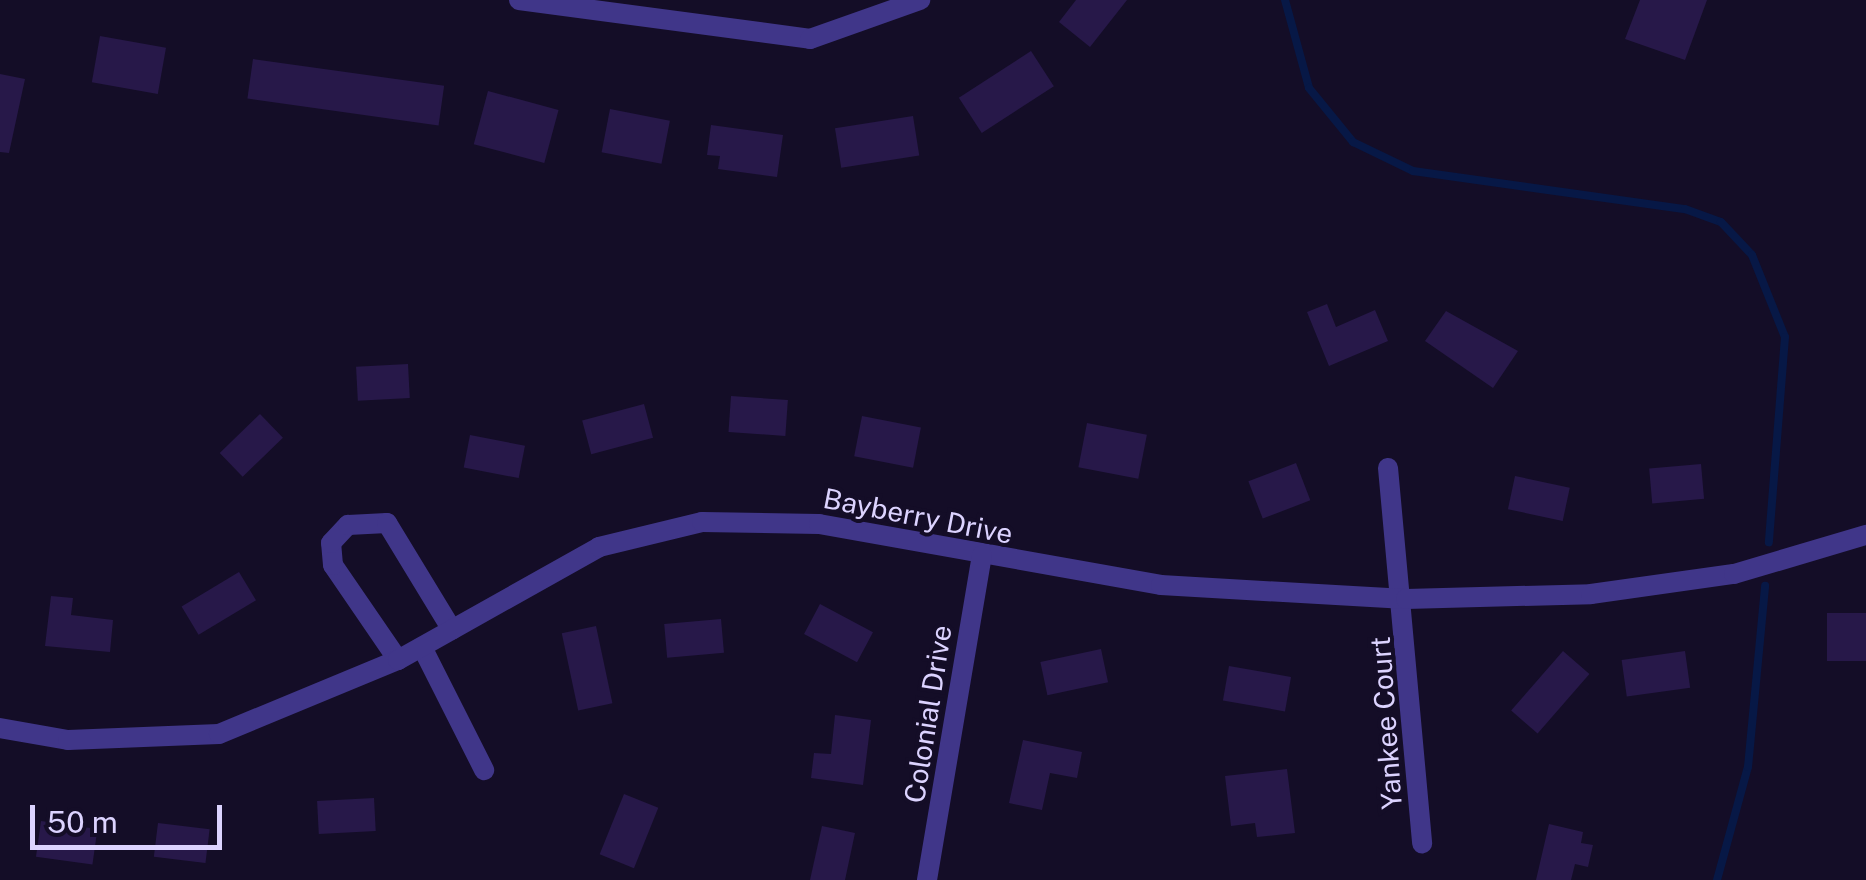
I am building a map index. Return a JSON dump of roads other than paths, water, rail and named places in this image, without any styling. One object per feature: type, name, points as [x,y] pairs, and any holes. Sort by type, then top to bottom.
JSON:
[{"type":"street","points":[[519,0],[810,39],[920,0]]},
{"type":"street","name":"Yankee Court","points":[[1388,468],[1406,599],[1422,844]]},
{"type":"street","name":"Bayberry Drive","points":[[0,728],[68,740],[219,734],[398,660],[599,547],[702,522],[819,524],[982,556],[1256,596],[1406,599],[1590,594],[1734,574],[1866,535]]},
{"type":"street","points":[[398,660],[334,565],[331,542],[348,524],[387,523],[452,630]]},
{"type":"street","name":"Colonial Drive","points":[[927,880],[982,556]]},
{"type":"street","points":[[422,647],[484,770]]},
{"type":"waterway","points":[[1285,0],[1309,88],[1353,142],[1413,171],[1685,209],[1721,222],[1752,255],[1785,337],[1769,542]]},
{"type":"waterway","points":[[1717,880],[1748,767],[1765,586]]}]
